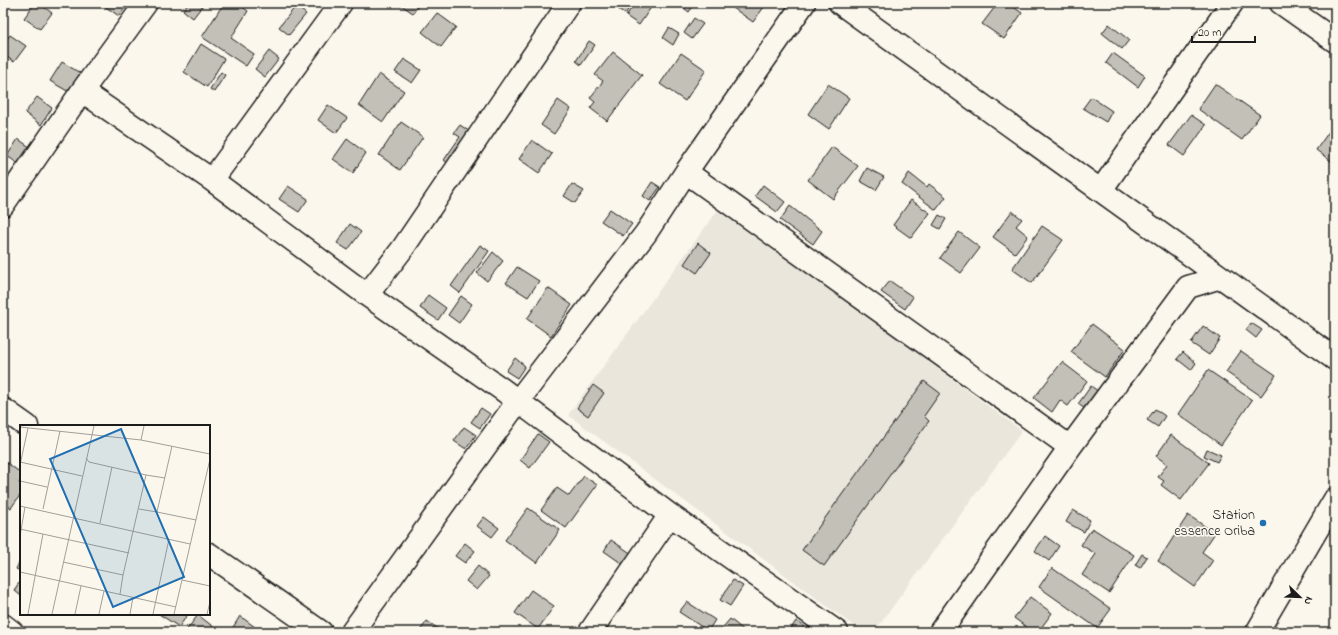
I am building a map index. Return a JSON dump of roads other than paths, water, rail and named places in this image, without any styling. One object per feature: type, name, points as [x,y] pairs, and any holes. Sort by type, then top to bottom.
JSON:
[{"type":"main road","points":[[3,206],[9,184],[82,92],[146,3]]},
{"type":"main road","points":[[212,180],[341,3]]},
{"type":"main road","points":[[367,295],[403,248],[569,3]]},
{"type":"main road","points":[[352,632],[518,401],[646,233],[686,172],[804,3]]},
{"type":"main road","points":[[840,3],[1335,359]]},
{"type":"main road","points":[[1101,190],[1232,3]]},
{"type":"main road","points":[[1281,3],[1335,41]]},
{"type":"main road","points":[[82,92],[212,180],[367,295],[518,401],[670,515],[837,632]]},
{"type":"main road","points":[[686,172],[1070,447]]},
{"type":"main road","points":[[940,632],[1070,447],[1188,287],[1221,277]]},
{"type":"main road","points":[[3,409],[26,425]]},
{"type":"main road","points":[[1257,632],[1335,499]]},
{"type":"main road","points":[[590,632],[670,515]]},
{"type":"main road","points":[[210,555],[321,632]]},
{"type":"main road","points":[[3,625],[12,632]]},
{"type":"place","name":"Station essence Oriba","points":[[1263,523]]}]
